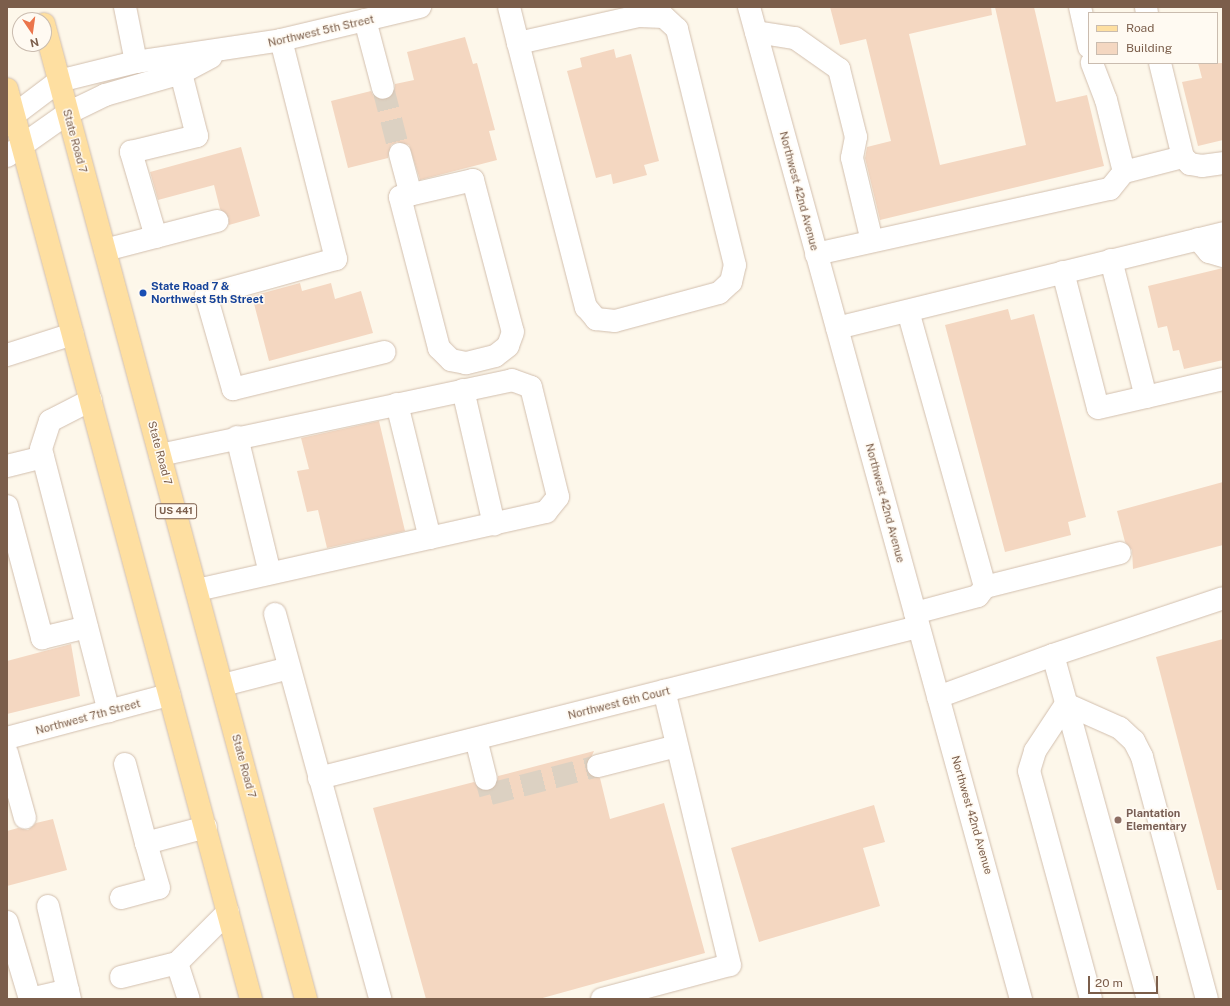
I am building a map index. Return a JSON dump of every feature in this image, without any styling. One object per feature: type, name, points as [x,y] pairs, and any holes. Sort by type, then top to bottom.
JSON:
[{"type":"main road","name":"State Road 7","points":[[51,52],[306,999]]},
{"type":"main road","points":[[7,89],[14,150],[73,334],[251,999]]},
{"type":"street","points":[[125,7],[136,62]]},
{"type":"street","name":"Northwest 5th Street","points":[[10,120],[59,81],[136,62],[220,52],[282,40],[342,16],[365,20],[420,7]]},
{"type":"street","points":[[509,7],[518,43],[586,307],[596,319],[615,321],[719,293],[731,282],[735,265],[677,29],[664,18],[639,16],[518,43]]},
{"type":"street","name":"Northwest 42nd Avenue","points":[[749,7],[1021,999]]},
{"type":"street","points":[[1080,7],[1088,43]]},
{"type":"street","points":[[365,20],[383,88]]},
{"type":"street","points":[[756,32],[795,38],[839,69],[856,137],[852,158],[872,241]]},
{"type":"street","points":[[282,40],[336,259],[206,295],[233,389],[385,352]]},
{"type":"street","name":"Northwest 5th Street","points":[[14,150],[68,113],[106,95],[181,73],[220,52]]},
{"type":"street","points":[[816,254],[1102,191],[1118,183],[1124,172],[1106,100],[1092,64]]},
{"type":"street","points":[[1160,64],[1183,157],[1190,164],[1202,166],[1223,163]]},
{"type":"street","points":[[156,237],[131,152],[197,136],[181,73]]},
{"type":"street","points":[[400,154],[411,195]]},
{"type":"street","points":[[1124,172],[1183,157]]},
{"type":"street","points":[[473,180],[513,332],[508,346],[495,356],[466,362],[451,360],[439,348],[400,197],[411,195],[473,180]]},
{"type":"street","points":[[105,250],[217,221]]},
{"type":"street","points":[[837,328],[1223,233]]},
{"type":"street","points":[[1198,239],[1209,252],[1223,256]]},
{"type":"street","points":[[1111,260],[1146,397]]},
{"type":"street","points":[[1063,272],[1098,408],[1223,379]]},
{"type":"street","points":[[908,311],[984,587],[1120,553]]},
{"type":"street","points":[[7,355],[73,334]]},
{"type":"street","points":[[160,455],[237,437],[512,380],[531,387],[558,497],[546,512],[197,590]]},
{"type":"street","points":[[463,390],[494,524]]},
{"type":"street","points":[[91,400],[50,421],[41,449],[109,711]]},
{"type":"street","points":[[397,404],[430,538]]},
{"type":"street","points":[[237,437],[270,573]]},
{"type":"street","points":[[7,466],[43,457]]},
{"type":"street","points":[[7,506],[42,638],[87,627]]},
{"type":"street","name":"Northwest 6th Court","points":[[319,778],[664,691],[917,620],[978,596],[984,587]]},
{"type":"street","points":[[938,697],[1223,598]]},
{"type":"street","points":[[275,614],[380,999]]},
{"type":"street","points":[[1053,656],[1148,999]]},
{"type":"street","points":[[223,686],[289,668]]},
{"type":"street","points":[[602,999],[730,965],[664,691]]},
{"type":"street","name":"Northwest 7th Street","points":[[7,738],[170,695]]},
{"type":"street","points":[[1066,704],[1035,751],[1029,771],[1091,999]]},
{"type":"street","points":[[1066,704],[1120,728],[1134,741],[1142,758],[1208,999]]},
{"type":"street","points":[[476,739],[486,779]]},
{"type":"street","points":[[598,766],[677,746]]},
{"type":"street","points":[[7,753],[24,818]]},
{"type":"street","points":[[121,898],[158,888],[125,764]]},
{"type":"street","points":[[146,843],[206,827]]},
{"type":"street","points":[[7,922],[30,999],[69,995],[48,906]]},
{"type":"street","points":[[121,977],[177,963],[228,912]]},
{"type":"street","points":[[177,963],[189,999]]},
{"type":"building","points":[[830,7],[991,7],[992,15],[909,34],[940,165],[1026,145],[995,7],[1034,7],[1056,102],[1087,95],[1104,166],[880,220],[865,158],[867,147],[891,141],[866,39],[840,45]]},
{"type":"building","points":[[465,37],[473,64],[477,63],[495,130],[489,131],[497,160],[420,180],[409,145],[397,142],[391,145],[388,158],[348,168],[331,101],[371,91],[374,97],[387,100],[395,92],[395,84],[414,80],[407,52]]},
{"type":"building","points":[[614,49],[616,58],[631,54],[659,161],[644,165],[647,175],[613,184],[611,174],[596,178],[567,71],[582,67],[580,58]]},
{"type":"building","points":[[1223,63],[1223,140],[1198,146],[1182,82],[1202,78],[1198,64]]},
{"type":"building","points":[[241,147],[260,216],[229,225],[229,218],[220,209],[214,185],[158,200],[150,172]]},
{"type":"building","points":[[1223,268],[1223,360],[1184,369],[1179,350],[1173,351],[1167,326],[1158,328],[1148,286]]},
{"type":"building","points":[[300,283],[302,291],[331,283],[335,299],[361,291],[373,333],[269,361],[252,296]]},
{"type":"building","points":[[1008,309],[1011,320],[1034,314],[1086,517],[1068,522],[1071,535],[1005,552],[945,325]]},
{"type":"building","points":[[379,421],[405,531],[327,548],[318,510],[307,512],[297,471],[309,469],[301,438]]},
{"type":"building","points":[[1223,482],[1223,545],[1133,569],[1132,550],[1125,542],[1117,511]]},
{"type":"building","points":[[1223,639],[1223,890],[1217,890],[1156,657]]},
{"type":"building","points":[[71,644],[80,696],[7,714],[7,661]]},
{"type":"building","points":[[594,751],[586,769],[589,775],[600,778],[610,819],[664,803],[705,953],[539,999],[426,999],[373,808],[474,782],[482,791],[489,791],[498,783],[498,776]]},
{"type":"building","points":[[874,805],[885,842],[863,848],[880,906],[759,942],[731,848]]},
{"type":"building","points":[[53,819],[67,870],[7,886],[7,831],[18,828],[28,830],[36,823]]},
{"type":"tunnel","points":[[383,88],[400,154]]},
{"type":"tunnel","points":[[486,779],[490,794],[598,766]]},
{"type":"place","name":"State Road 7 & Northwest 5th Street","points":[[143,293]]},
{"type":"place","name":"Plantation Elementary","points":[[1118,820]]}]
